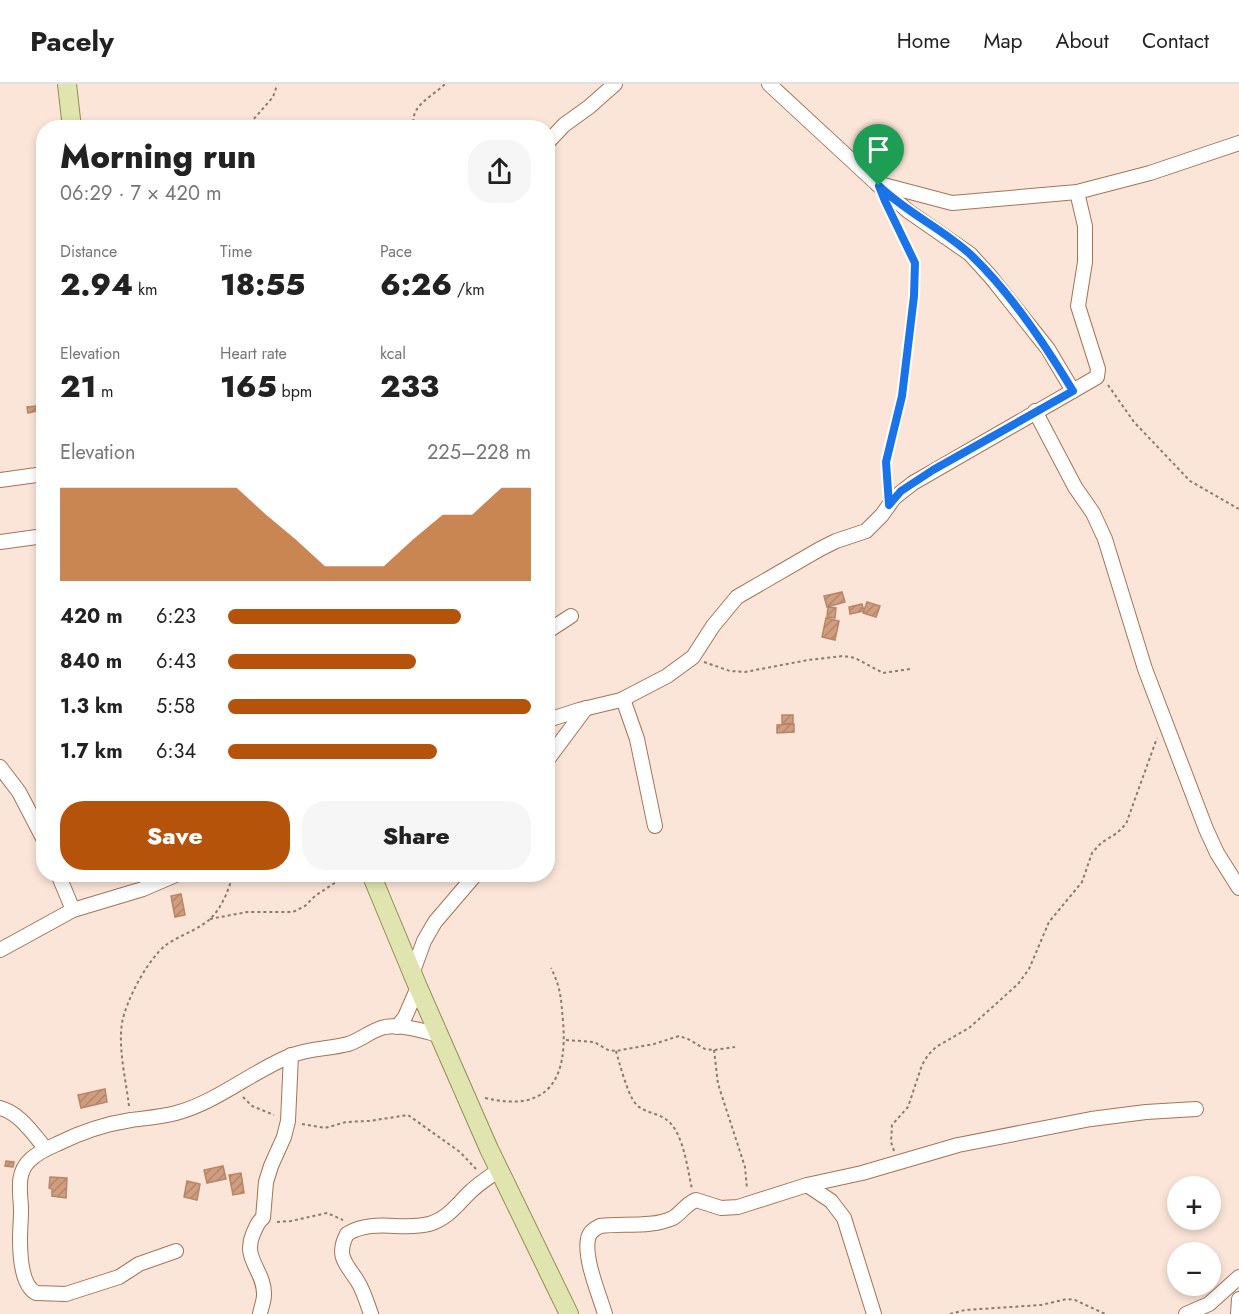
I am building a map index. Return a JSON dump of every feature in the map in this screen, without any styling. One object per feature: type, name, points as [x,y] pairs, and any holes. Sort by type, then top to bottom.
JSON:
[{"type":"main road","points":[[67,84],[71,120]]},
{"type":"main road","points":[[374,882],[465,1093],[493,1174],[569,1314]]},
{"type":"street","points":[[555,135],[615,84]]},
{"type":"street","points":[[769,84],[895,201],[970,254],[1048,349],[1076,390]]},
{"type":"street","points":[[876,183],[952,203],[1077,192],[1158,170],[1239,143]]},
{"type":"street","points":[[555,718],[623,699],[667,676],[693,657],[713,626],[737,597],[820,549],[866,531],[901,491],[1035,411],[1076,390],[1096,376],[1078,306],[1085,262],[1085,226],[1077,192]]},
{"type":"street","points":[[1035,411],[1075,487],[1093,513],[1105,539],[1145,669],[1216,853],[1239,888]]},
{"type":"street","points":[[0,480],[36,475]]},
{"type":"street","points":[[0,543],[36,537]]},
{"type":"street","points":[[555,626],[571,616]]},
{"type":"street","points":[[623,699],[637,739],[656,826]]},
{"type":"street","points":[[555,750],[586,708]]},
{"type":"street","points":[[0,767],[24,800],[36,824]]},
{"type":"street","points":[[61,882],[73,910]]},
{"type":"street","points":[[0,950],[73,910],[159,882]]},
{"type":"street","points":[[397,1027],[408,1011],[424,940],[435,922],[469,882]]},
{"type":"street","points":[[176,1251],[139,1264],[119,1277],[66,1294],[42,1294],[32,1291],[27,1282],[20,1240],[19,1181],[28,1161],[36,1154],[84,1131],[131,1120],[178,1113],[232,1088],[291,1055],[358,1041],[373,1031],[388,1026],[439,1035]]},
{"type":"street","points":[[260,1314],[264,1294],[249,1246],[259,1221],[263,1218],[266,1182],[288,1122],[291,1055]]},
{"type":"street","points":[[0,1108],[20,1119],[46,1149]]},
{"type":"street","points":[[605,1314],[589,1257],[588,1240],[591,1231],[600,1226],[663,1221],[675,1217],[684,1207],[696,1200],[722,1208],[745,1205],[807,1185],[897,1163],[958,1144],[1091,1119],[1196,1109]]},
{"type":"street","points":[[371,1314],[364,1293],[347,1268],[341,1250],[347,1234],[357,1229],[376,1225],[426,1225],[436,1222],[446,1217],[471,1191],[493,1174]]},
{"type":"street","points":[[807,1185],[831,1201],[844,1218],[874,1314]]},
{"type":"street","points":[[1185,1314],[1209,1305],[1239,1277]]},
{"type":"street","points":[[1238,1314],[1239,1299]]},
{"type":"path","points":[[413,120],[415,110],[445,84]]},
{"type":"path","points":[[253,120],[273,97],[277,85]]},
{"type":"path","points":[[889,211],[912,253],[915,263],[915,280],[902,396],[886,462],[889,505]]},
{"type":"path","points":[[1096,376],[1134,422],[1190,481],[1239,509]]},
{"type":"path","points":[[693,657],[730,671],[758,671],[808,660],[843,656],[855,658],[883,673],[909,669]]},
{"type":"path","points":[[897,1163],[891,1142],[892,1125],[909,1107],[922,1065],[936,1047],[959,1035],[988,1012],[1018,984],[1029,969],[1049,922],[1082,882],[1092,854],[1101,843],[1126,824],[1165,719]]},
{"type":"path","points":[[210,919],[221,903],[230,882]]},
{"type":"path","points":[[131,1120],[122,1046],[122,1023],[141,975],[155,956],[166,945],[210,919],[246,912],[293,912],[305,906],[336,882]]},
{"type":"path","points":[[465,1093],[515,1103],[537,1098],[546,1091],[561,1068],[565,1040],[560,988],[551,968]]},
{"type":"path","points":[[565,1040],[594,1042],[608,1050],[616,1051],[662,1042],[679,1036],[714,1050],[735,1047]]},
{"type":"path","points":[[714,1050],[718,1084],[745,1167],[747,1182],[745,1205]]},
{"type":"path","points":[[616,1051],[634,1103],[640,1108],[662,1116],[676,1131],[696,1200]]},
{"type":"path","points":[[232,1088],[252,1106],[288,1122],[325,1128],[346,1122],[408,1115],[493,1174]]},
{"type":"path","points":[[259,1221],[281,1223],[331,1213],[357,1229]]},
{"type":"path","points":[[950,1314],[965,1310],[1041,1305],[1068,1299],[1105,1314]]},
{"type":"building","points":[[36,406],[36,411],[28,413],[27,407]]},
{"type":"building","points":[[842,592],[845,602],[827,607],[824,596]]},
{"type":"building","points":[[867,602],[880,606],[876,617],[863,613]]},
{"type":"building","points":[[862,604],[864,611],[850,614],[849,607]]},
{"type":"building","points":[[828,607],[836,608],[835,618],[827,617]]},
{"type":"building","points":[[826,618],[839,621],[835,640],[822,637]]},
{"type":"building","points":[[782,715],[793,715],[793,723],[782,724]]},
{"type":"building","points":[[794,724],[794,732],[777,733],[777,725]]},
{"type":"building","points":[[181,894],[185,915],[175,917],[171,896]]},
{"type":"building","points":[[105,1089],[107,1102],[81,1108],[78,1095]]},
{"type":"building","points":[[6,1161],[14,1162],[13,1167],[5,1166]]},
{"type":"building","points":[[223,1166],[226,1179],[207,1183],[204,1170]]},
{"type":"building","points":[[241,1173],[244,1193],[233,1195],[229,1175]]},
{"type":"building","points":[[50,1177],[67,1178],[66,1198],[52,1196],[52,1189],[49,1188]]},
{"type":"building","points":[[187,1181],[200,1184],[197,1200],[184,1197]]},
{"type":"route","points":[[879,186],[908,211],[970,254],[1048,349],[1073,391],[933,470],[901,491],[889,505],[886,462],[900,411],[914,296],[915,263],[879,186]]}]
